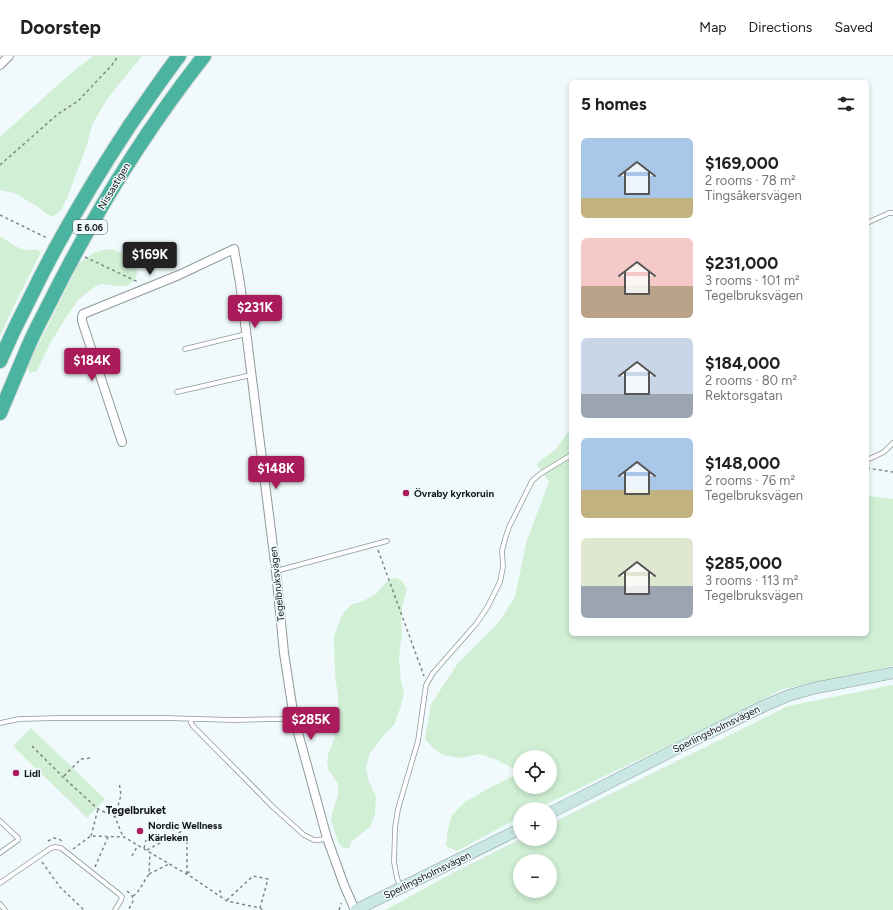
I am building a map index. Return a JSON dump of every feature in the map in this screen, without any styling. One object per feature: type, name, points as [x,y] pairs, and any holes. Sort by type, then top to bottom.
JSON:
[{"type":"highway","name":"Nissastigen","points":[[0,361],[8,341],[44,268],[76,211],[106,161],[179,56]]},
{"type":"highway","name":"Nissastigen","points":[[0,413],[27,348],[91,224],[123,170],[180,86],[204,56]]},
{"type":"street","points":[[0,66],[9,56]]},
{"type":"street","name":"Tegelbruksvägen","points":[[146,288],[179,275],[234,249],[240,283],[276,571],[284,653],[294,718],[327,838],[344,885],[356,910]]},
{"type":"street","points":[[122,442],[82,321],[82,317],[83,314],[146,288]]},
{"type":"street","name":"Sperlingsholmsvägen","points":[[557,809],[772,702],[815,688],[893,673]]},
{"type":"street","name":"Sperlingsholmsvägen","points":[[356,910],[513,832]]},
{"type":"lane","points":[[869,222],[889,213],[893,213]]},
{"type":"lane","points":[[185,349],[246,334]]},
{"type":"lane","points":[[177,392],[251,375]]},
{"type":"lane","points":[[869,459],[884,452],[893,443]]},
{"type":"lane","points":[[401,888],[397,878],[394,862],[395,828],[398,809],[418,741],[423,700],[427,683],[433,673],[476,624],[487,608],[500,582],[503,567],[502,551],[505,539],[532,481],[540,474],[569,456]]},
{"type":"lane","points":[[276,571],[387,541]]},
{"type":"lane","points":[[0,723],[19,719],[59,718],[233,720],[294,718]]},
{"type":"lane","points":[[190,719],[193,726],[274,808],[304,835],[314,840],[327,838]]},
{"type":"lane","points":[[0,821],[18,838],[18,840],[0,853]]},
{"type":"lane","points":[[0,883],[51,848],[60,848],[122,897],[115,910]]},
{"type":"lane","points":[[0,904],[4,910]]},
{"type":"path","points":[[0,165],[58,114],[78,101],[112,65],[118,56]]},
{"type":"path","points":[[0,215],[50,240]]},
{"type":"path","points":[[84,257],[141,283],[146,288]]},
{"type":"path","points":[[869,468],[893,472]]},
{"type":"path","points":[[376,544],[427,683]]},
{"type":"path","points":[[32,746],[98,809],[115,817]]},
{"type":"path","points":[[63,777],[81,759],[91,758]]},
{"type":"path","points":[[119,782],[122,795],[115,817],[123,837]]},
{"type":"path","points":[[91,836],[98,809]]},
{"type":"path","points":[[147,850],[184,830]]},
{"type":"path","points":[[187,833],[187,874]]},
{"type":"path","points":[[72,849],[91,836],[123,837],[187,874],[227,901],[260,908],[263,910]]},
{"type":"path","points":[[95,867],[108,836]]},
{"type":"path","points":[[144,848],[146,840]]},
{"type":"path","points":[[132,856],[138,845]]},
{"type":"path","points":[[133,896],[137,893],[149,874],[150,852]]},
{"type":"path","points":[[38,856],[60,887],[84,910]]},
{"type":"path","points":[[149,874],[169,864]]},
{"type":"path","points":[[187,874],[192,871]]},
{"type":"path","points":[[227,901],[253,876],[268,879],[260,908]]},
{"type":"path","points":[[220,890],[221,897]]},
{"type":"green space","points":[[93,56],[142,56],[107,99],[92,125],[87,145],[67,198],[60,212],[51,217],[37,206],[14,193],[0,190],[0,137],[71,73]]},
{"type":"green space","points":[[0,236],[19,248],[26,250],[37,250],[41,252],[0,336]]},
{"type":"green space","points":[[113,249],[133,261],[137,269],[136,278],[133,282],[126,286],[102,284],[96,286],[79,299],[50,344],[37,371],[30,373],[28,368],[31,359],[79,263],[95,253]]},
{"type":"green space","points":[[569,431],[569,636],[869,636],[869,496],[893,499],[893,666],[783,689],[551,802],[513,802],[513,821],[457,851],[446,846],[448,829],[452,815],[465,802],[513,776],[513,794],[557,794],[557,750],[513,750],[513,768],[480,754],[461,758],[443,755],[433,748],[425,739],[431,704],[458,663],[499,622],[515,597],[526,543],[549,482],[536,464],[556,449]]},
{"type":"green space","points":[[396,578],[402,581],[407,589],[402,608],[402,633],[399,658],[401,681],[404,693],[394,725],[370,753],[366,767],[368,779],[376,797],[375,814],[370,827],[352,841],[349,848],[343,848],[339,844],[331,821],[338,795],[338,784],[329,771],[327,763],[328,755],[334,739],[338,715],[334,636],[343,613],[352,604],[361,602],[376,594],[389,579]]},
{"type":"green space","points":[[893,685],[893,910],[385,910],[513,843],[513,846],[557,846],[557,821],[788,706]]},
{"type":"green space","points":[[31,728],[105,799],[87,818],[13,746]]},
{"type":"place","name":"Övraby kyrkoruin","points":[[406,493]]},
{"type":"place","name":"Lidl","points":[[16,773]]},
{"type":"place","name":"Nordic Wellness Kärleken","points":[[140,831]]},
{"type":"district","name":"Tegelbruket","points":[[136,810]]}]
